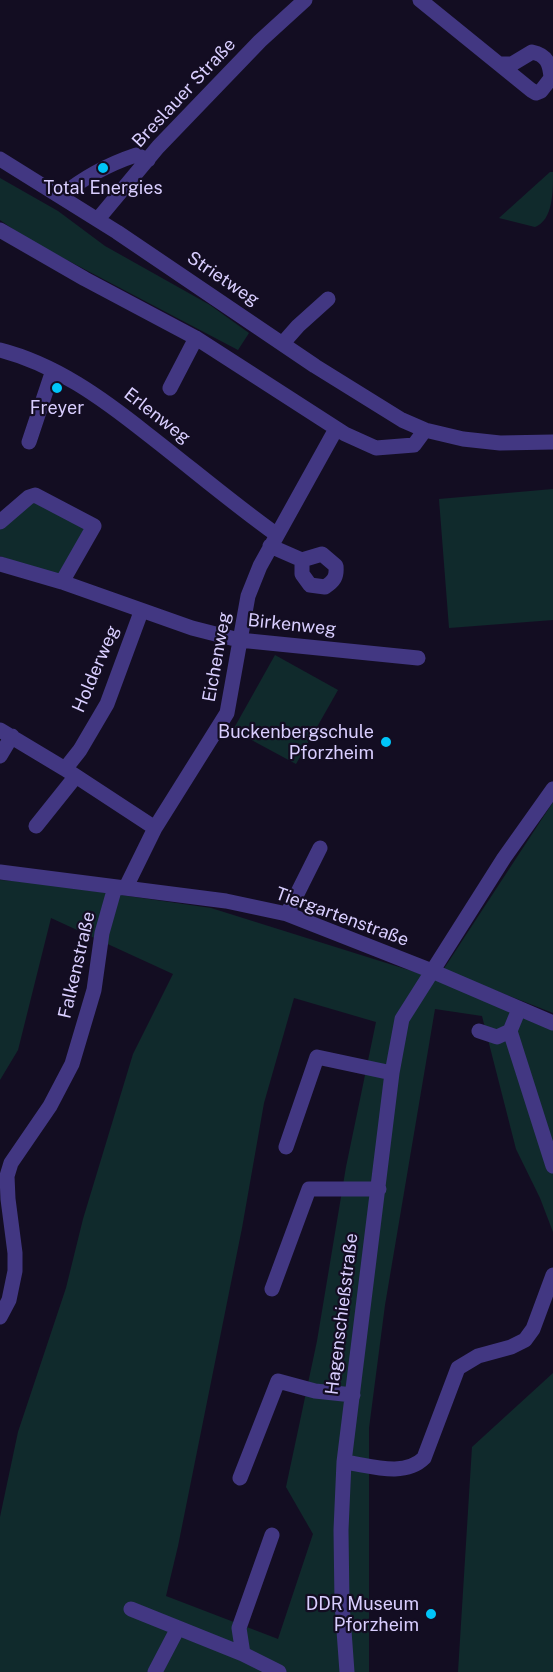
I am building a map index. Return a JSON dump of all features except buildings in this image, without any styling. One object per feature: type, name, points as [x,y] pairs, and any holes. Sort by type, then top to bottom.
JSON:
[{"type":"street","name":"Breslauer Straße","points":[[98,219],[258,38],[305,0]]},
{"type":"street","points":[[420,0],[501,64]]},
{"type":"street","points":[[61,196],[81,180],[122,160],[136,155],[148,160]]},
{"type":"street","name":"Strietweg","points":[[0,159],[98,219],[377,406],[424,430],[463,439],[500,443],[553,442]]},
{"type":"street","points":[[0,230],[85,279],[196,338],[336,429],[376,448],[414,445],[424,430]]},
{"type":"street","points":[[283,343],[328,299]]},
{"type":"street","points":[[170,388],[196,338]]},
{"type":"street","name":"Erlenweg","points":[[0,350],[53,370],[87,389],[119,411],[237,506],[274,541],[302,560]]},
{"type":"street","points":[[29,442],[53,370]]},
{"type":"street","name":"Eichenweg","points":[[121,887],[227,713],[248,596],[260,566],[336,429]]},
{"type":"street","points":[[0,522],[29,497],[35,495],[94,526],[62,582]]},
{"type":"street","name":"Birkenweg","points":[[0,564],[62,582],[141,612],[239,640],[418,658]]},
{"type":"street","name":"Holderweg","points":[[36,826],[70,773],[106,704],[141,612]]},
{"type":"street","points":[[0,756],[6,733],[155,828]]},
{"type":"street","name":"Hagenschießstraße","points":[[347,1672],[342,1603],[341,1530],[344,1462],[392,1073],[402,1019],[504,858],[553,789]]},
{"type":"street","points":[[287,914],[320,848]]},
{"type":"street","name":"Tiergartenstraße","points":[[0,872],[226,901],[287,914],[432,971],[553,1023]]},
{"type":"street","name":"Falkenstraße","points":[[0,1317],[9,1300],[14,1282],[15,1253],[6,1165],[50,1106],[72,1064],[94,990],[102,933],[121,887]]},
{"type":"street","points":[[479,1031],[497,1038],[510,1031],[519,1009]]},
{"type":"street","points":[[510,1031],[553,1166]]},
{"type":"street","points":[[286,1147],[317,1057],[392,1073]]},
{"type":"street","points":[[272,1289],[309,1189],[379,1190]]},
{"type":"street","points":[[0,1245],[15,1253]]},
{"type":"street","points":[[344,1462],[404,1469],[416,1466],[423,1458],[458,1368],[478,1356],[511,1347],[525,1340],[533,1329],[553,1275]]},
{"type":"street","points":[[240,1478],[278,1381],[315,1391],[353,1395]]},
{"type":"street","points":[[243,1654],[239,1628],[273,1535]]},
{"type":"street","points":[[131,1609],[243,1654],[279,1672]]},
{"type":"street","points":[[155,1672],[178,1628]]},
{"type":"green space","points":[[550,172],[553,172],[551,205],[541,223],[535,227],[499,218]]},
{"type":"green space","points":[[0,178],[58,211],[105,246],[210,305],[249,333],[238,350],[27,239],[0,220]]},
{"type":"green space","points":[[553,489],[553,620],[449,628],[439,499]]},
{"type":"green space","points":[[29,497],[93,526],[61,578],[0,556],[0,525]]},
{"type":"green space","points":[[275,655],[338,690],[296,764],[233,730]]},
{"type":"green space","points":[[553,802],[553,1013],[443,970]]},
{"type":"green space","points":[[0,880],[31,882],[211,908],[431,977],[553,1025],[553,1232],[540,1198],[516,1149],[482,1016],[435,1009],[385,1305],[369,1428],[369,1672],[0,1672],[0,1517],[18,1432],[66,1288],[83,1219],[133,1054],[173,974],[51,918],[18,1050],[0,1080]],"holes":[[[294,998],[376,1022],[346,1167],[317,1341],[286,1487],[313,1534],[278,1639],[166,1596],[242,1228],[264,1103]]]},
{"type":"green space","points":[[553,1373],[553,1672],[458,1672],[472,1447]]},
{"type":"place","name":"Total Energies","points":[[103,168]]},
{"type":"place","name":"Freyer","points":[[57,388]]},
{"type":"place","name":"Buckenbergschule Pforzheim","points":[[386,742]]},
{"type":"place","name":"DDR Museum Pforzheim","points":[[431,1614]]}]
